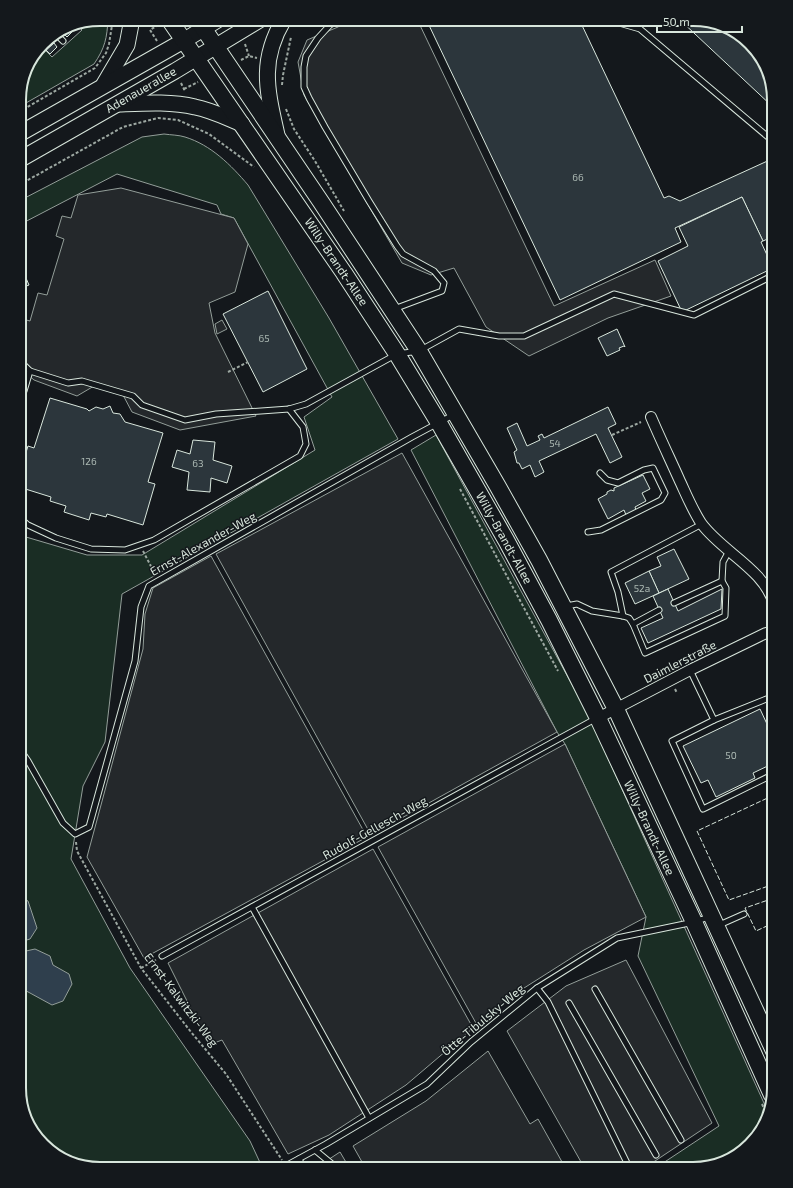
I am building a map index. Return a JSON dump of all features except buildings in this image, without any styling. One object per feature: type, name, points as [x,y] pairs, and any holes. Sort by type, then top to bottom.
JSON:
[{"type":"main road","points":[[104,85],[127,45],[131,26]]},
{"type":"main road","name":"Willy-Brandt-Allee","points":[[174,26],[344,273],[397,354],[439,423],[506,540],[549,620],[598,718],[694,922],[766,1098]]},
{"type":"main road","name":"Adenauerallee","points":[[26,130],[185,40],[199,26]]},
{"type":"main road","name":"Willy-Brandt-Allee","points":[[202,26],[419,351],[528,540],[616,709],[767,1036]]},
{"type":"main road","name":"Adenauerallee","points":[[26,156],[216,47],[250,26]]},
{"type":"main road","points":[[277,136],[268,96],[267,72],[272,42],[286,26]]},
{"type":"main road","points":[[115,104],[147,103],[196,107],[242,124]]},
{"type":"street","points":[[652,417],[692,508],[702,524],[729,551],[759,577],[767,589]]},
{"type":"street","name":"Daimlerstraße","points":[[598,718],[690,670],[767,633]]},
{"type":"lane","points":[[329,26],[318,38],[306,56],[304,67],[304,87],[325,127],[397,246],[403,254],[434,270],[444,283],[442,291],[391,310]]},
{"type":"lane","points":[[630,26],[640,29],[767,136]]},
{"type":"lane","points":[[60,38],[63,41]]},
{"type":"lane","points":[[26,367],[30,371],[68,383],[82,382],[133,396],[142,405],[185,420],[216,414],[289,409],[306,404],[397,354],[419,351],[459,329],[499,336],[524,336],[614,294],[694,315],[767,278]]},
{"type":"lane","points":[[26,384],[30,371]]},
{"type":"lane","points":[[26,523],[56,538],[91,549],[125,550],[154,540],[300,456],[306,444],[303,426],[289,409]]},
{"type":"lane","name":"Ernst-Alexander-Weg","points":[[75,834],[89,827],[135,661],[141,607],[149,586],[456,414]]},
{"type":"lane","points":[[588,532],[601,530],[661,500],[665,493],[653,468],[644,470],[618,482],[606,480],[600,472]]},
{"type":"lane","points":[[622,616],[618,592],[611,572],[702,524]]},
{"type":"lane","points":[[563,606],[577,604],[592,611],[629,618],[645,653],[725,616],[726,588],[722,581],[723,562],[729,551]]},
{"type":"lane","points":[[674,603],[722,581]]},
{"type":"lane","points":[[633,624],[659,610]]},
{"type":"lane","points":[[690,670],[714,720]]},
{"type":"lane","points":[[767,699],[714,720],[672,741],[703,809],[767,777]]},
{"type":"lane","name":"Rudolf-Gellesch-Weg","points":[[162,956],[598,718]]},
{"type":"lane","points":[[26,758],[63,822],[75,834]]},
{"type":"lane","points":[[252,907],[369,1118]]},
{"type":"lane","name":"Ötte-Tibulsky-Weg","points":[[295,1162],[427,1084],[471,1042],[537,988],[617,938],[694,922],[714,921],[744,914]]},
{"type":"lane","points":[[537,988],[548,1002],[627,1162]]},
{"type":"lane","points":[[595,989],[681,1140]]},
{"type":"lane","points":[[569,1003],[656,1154]]},
{"type":"lane","points":[[315,1150],[330,1162]]},
{"type":"path","points":[[26,108],[95,68],[106,53],[112,26]]},
{"type":"path","points":[[286,63],[291,35]]},
{"type":"path","points":[[26,181],[123,127],[158,118],[178,120],[209,134],[258,170]]},
{"type":"path","points":[[228,372],[248,362]]},
{"type":"path","points":[[612,435],[652,417]]},
{"type":"path","points":[[458,485],[560,675]]},
{"type":"path","points":[[140,545],[158,580]]},
{"type":"path","name":"Ernst-Kalwitzki-Weg","points":[[75,834],[77,851],[141,968],[226,1074],[283,1162]]},
{"type":"path","points":[[141,968],[162,956]]},
{"type":"green space","points":[[107,26],[105,43],[94,64],[26,103],[27,86],[30,76],[41,55],[46,50],[52,57],[82,30],[81,29],[86,27]]},
{"type":"green space","points":[[164,134],[183,136],[203,145],[220,156],[248,185],[329,318],[398,439],[122,594],[105,742],[83,786],[71,859],[130,968],[250,1141],[260,1162],[86,1161],[67,1154],[51,1144],[36,1125],[27,1098],[26,537],[87,555],[142,555],[315,450],[304,417],[332,397],[234,218],[221,214],[217,205],[117,174],[26,221],[26,197],[142,137]]},
{"type":"green space","points":[[436,435],[588,714],[765,1104],[761,1116],[752,1133],[738,1147],[730,1152],[703,1161],[665,1162],[719,1126],[638,956],[646,917],[565,744],[557,732],[411,450]]},
{"type":"shaded area","points":[[420,26],[554,306],[655,260],[671,296],[608,318],[529,356],[486,327],[454,268],[431,275],[402,263],[304,95],[298,62],[307,40],[338,27]]},
{"type":"shaded area","points":[[121,188],[234,218],[248,244],[235,292],[209,303],[215,333],[256,416],[180,430],[132,412],[123,395],[94,386],[77,396],[34,380],[26,373],[26,320],[30,321],[38,293],[47,295],[64,239],[56,236],[62,216],[71,218],[78,195]]},
{"type":"shaded area","points":[[222,320],[227,329],[217,334],[215,324]]},
{"type":"shaded area","points":[[402,453],[557,732],[371,835],[216,554]]},
{"type":"shaded area","points":[[211,556],[367,837],[144,958],[87,857],[143,649],[145,614],[153,588]]},
{"type":"shaded area","points":[[565,744],[646,917],[584,950],[513,995],[477,1025],[378,847]]},
{"type":"shaded area","points":[[373,849],[473,1028],[406,1085],[329,1135],[288,1154],[222,1040],[209,1045],[168,963]]},
{"type":"shaded area","points":[[626,960],[712,1123],[654,1162],[581,1162],[507,1031],[566,986]]},
{"type":"shaded area","points":[[488,1051],[530,1124],[538,1119],[562,1162],[362,1162],[353,1146],[426,1101]]},
{"type":"shaded area","points":[[340,1152],[346,1162],[325,1162]]},
{"type":"water","points":[[26,900],[28,901],[37,928],[30,939],[26,940]]},
{"type":"water","points":[[35,949],[50,956],[53,965],[69,974],[72,984],[63,1001],[52,1005],[26,991],[26,951]]},
{"type":"fence","points":[[767,798],[697,831],[729,900],[767,886]]},
{"type":"fence","points":[[767,900],[745,908],[756,931],[767,926]]}]
